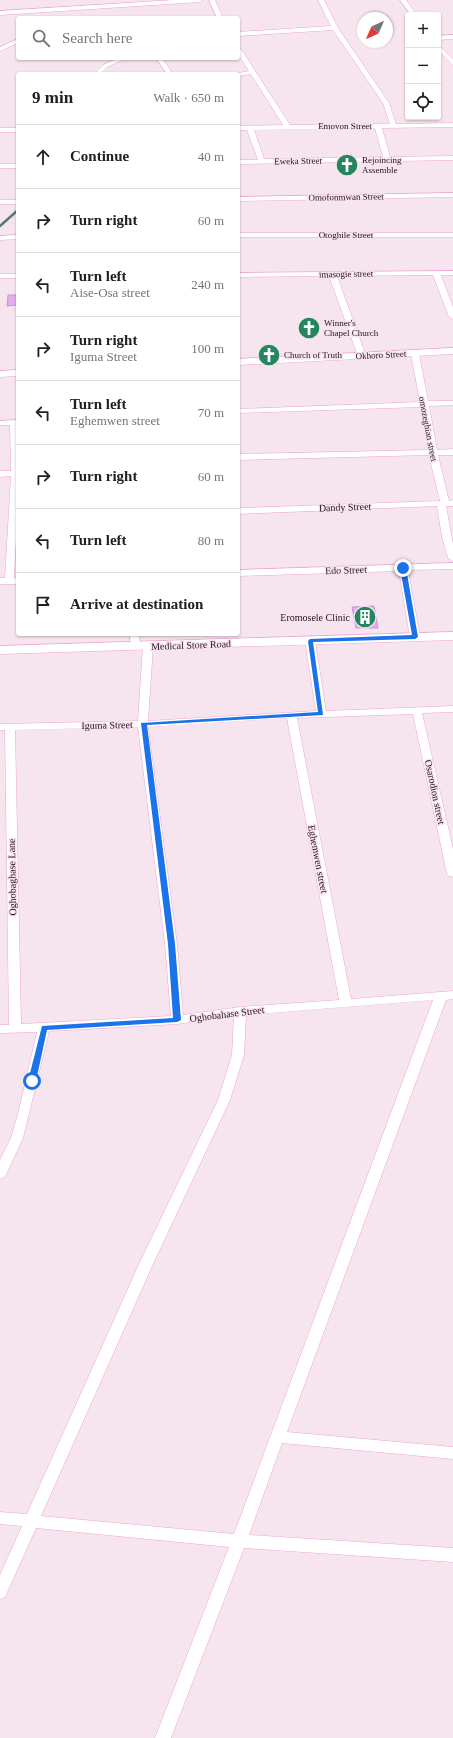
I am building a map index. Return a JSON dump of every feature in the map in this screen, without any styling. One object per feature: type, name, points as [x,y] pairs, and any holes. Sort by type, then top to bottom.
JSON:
[{"type":"street","points":[[0,13],[63,7],[87,7],[200,0]]},
{"type":"street","points":[[212,0],[219,16]]},
{"type":"street","points":[[321,0],[335,28],[386,102],[394,126]]},
{"type":"street","points":[[403,0],[412,12]]},
{"type":"street","points":[[75,14],[87,7]]},
{"type":"street","points":[[240,34],[335,28]]},
{"type":"street","points":[[441,38],[453,37]]},
{"type":"street","points":[[0,49],[16,42]]},
{"type":"street","points":[[440,48],[453,64]]},
{"type":"street","points":[[240,52],[287,126]]},
{"type":"street","points":[[99,72],[105,66],[119,60]]},
{"type":"street","points":[[160,60],[169,72]]},
{"type":"street","points":[[240,74],[252,72]]},
{"type":"street","name":"Emovon Street","points":[[240,128],[287,126],[453,125]]},
{"type":"street","points":[[378,126],[387,159]]},
{"type":"street","points":[[250,128],[262,162]]},
{"type":"street","points":[[0,130],[16,130]]},
{"type":"street","name":"Eweka Street","points":[[240,162],[453,158]]},
{"type":"street","points":[[0,166],[16,166]]},
{"type":"street","name":"Omofonmwan Street","points":[[240,199],[453,195]]},
{"type":"street","points":[[0,202],[16,202]]},
{"type":"street","name":"Otoghile Street","points":[[240,235],[453,235]]},
{"type":"street","points":[[0,238],[16,237]]},
{"type":"street","points":[[436,273],[453,317]]},
{"type":"street","name":"imasogie street","points":[[240,274],[453,273]]},
{"type":"street","points":[[332,274],[362,356]]},
{"type":"street","points":[[0,276],[16,276]]},
{"type":"street","name":"Okhoro Street","points":[[240,362],[453,351]]},
{"type":"street","name":"omozeghian street","points":[[415,354],[423,404],[446,503],[446,537],[453,558]]},
{"type":"street","points":[[0,374],[16,373]]},
{"type":"street","points":[[240,412],[453,402]]},
{"type":"street","points":[[0,423],[16,422],[15,473],[9,581]]},
{"type":"street","points":[[240,457],[453,452]]},
{"type":"street","points":[[0,474],[15,473]]},
{"type":"street","name":"Dandy Street","points":[[240,512],[446,503]]},
{"type":"street","name":"Edo Street","points":[[240,573],[453,566]]},
{"type":"street","points":[[403,568],[415,637]]},
{"type":"street","name":"Medical Store Road","points":[[0,650],[139,642],[310,641],[453,636]]},
{"type":"street","points":[[310,641],[321,714]]},
{"type":"street","points":[[139,642],[143,724],[171,944],[177,1020]]},
{"type":"street","name":"Iguma Street","points":[[5,727],[143,724],[290,715],[453,709]]},
{"type":"street","name":"Osarodion street","points":[[417,711],[453,874]]},
{"type":"street","name":"Eghemwen street","points":[[290,715],[346,1003]]},
{"type":"street","name":"Oghobaghase Lane","points":[[5,727],[15,1028]]},
{"type":"street","points":[[163,1738],[240,1541],[278,1437],[447,996]]},
{"type":"street","name":"Oghobahase Street","points":[[0,1029],[44,1028],[177,1020],[240,1011],[447,996]]},
{"type":"street","points":[[0,1592],[146,1264],[224,1100],[238,1055],[240,1011]]},
{"type":"street","points":[[0,1174],[17,1138],[44,1028]]},
{"type":"street","points":[[278,1437],[453,1453]]},
{"type":"street","points":[[0,1518],[240,1541],[453,1555]]},
{"type":"building","points":[[8,295],[16,295],[16,305],[7,306]]},
{"type":"building","name":"Eromosele Clinic","points":[[374,606],[378,628],[356,628],[352,607]]},
{"type":"waterway","points":[[0,226],[16,212]]},
{"type":"place","name":"Rejoincing Assemble","points":[[347,165]]},
{"type":"place","name":"Winner's Chapel Church","points":[[309,328]]},
{"type":"place","name":"Church of Truth","points":[[269,355]]},
{"type":"place","name":"Eromosele Clinic","points":[[365,617]]},
{"type":"route","points":[[32,1081],[44,1028],[177,1020],[171,944],[143,724],[321,714],[310,641],[415,637],[403,568]]}]
